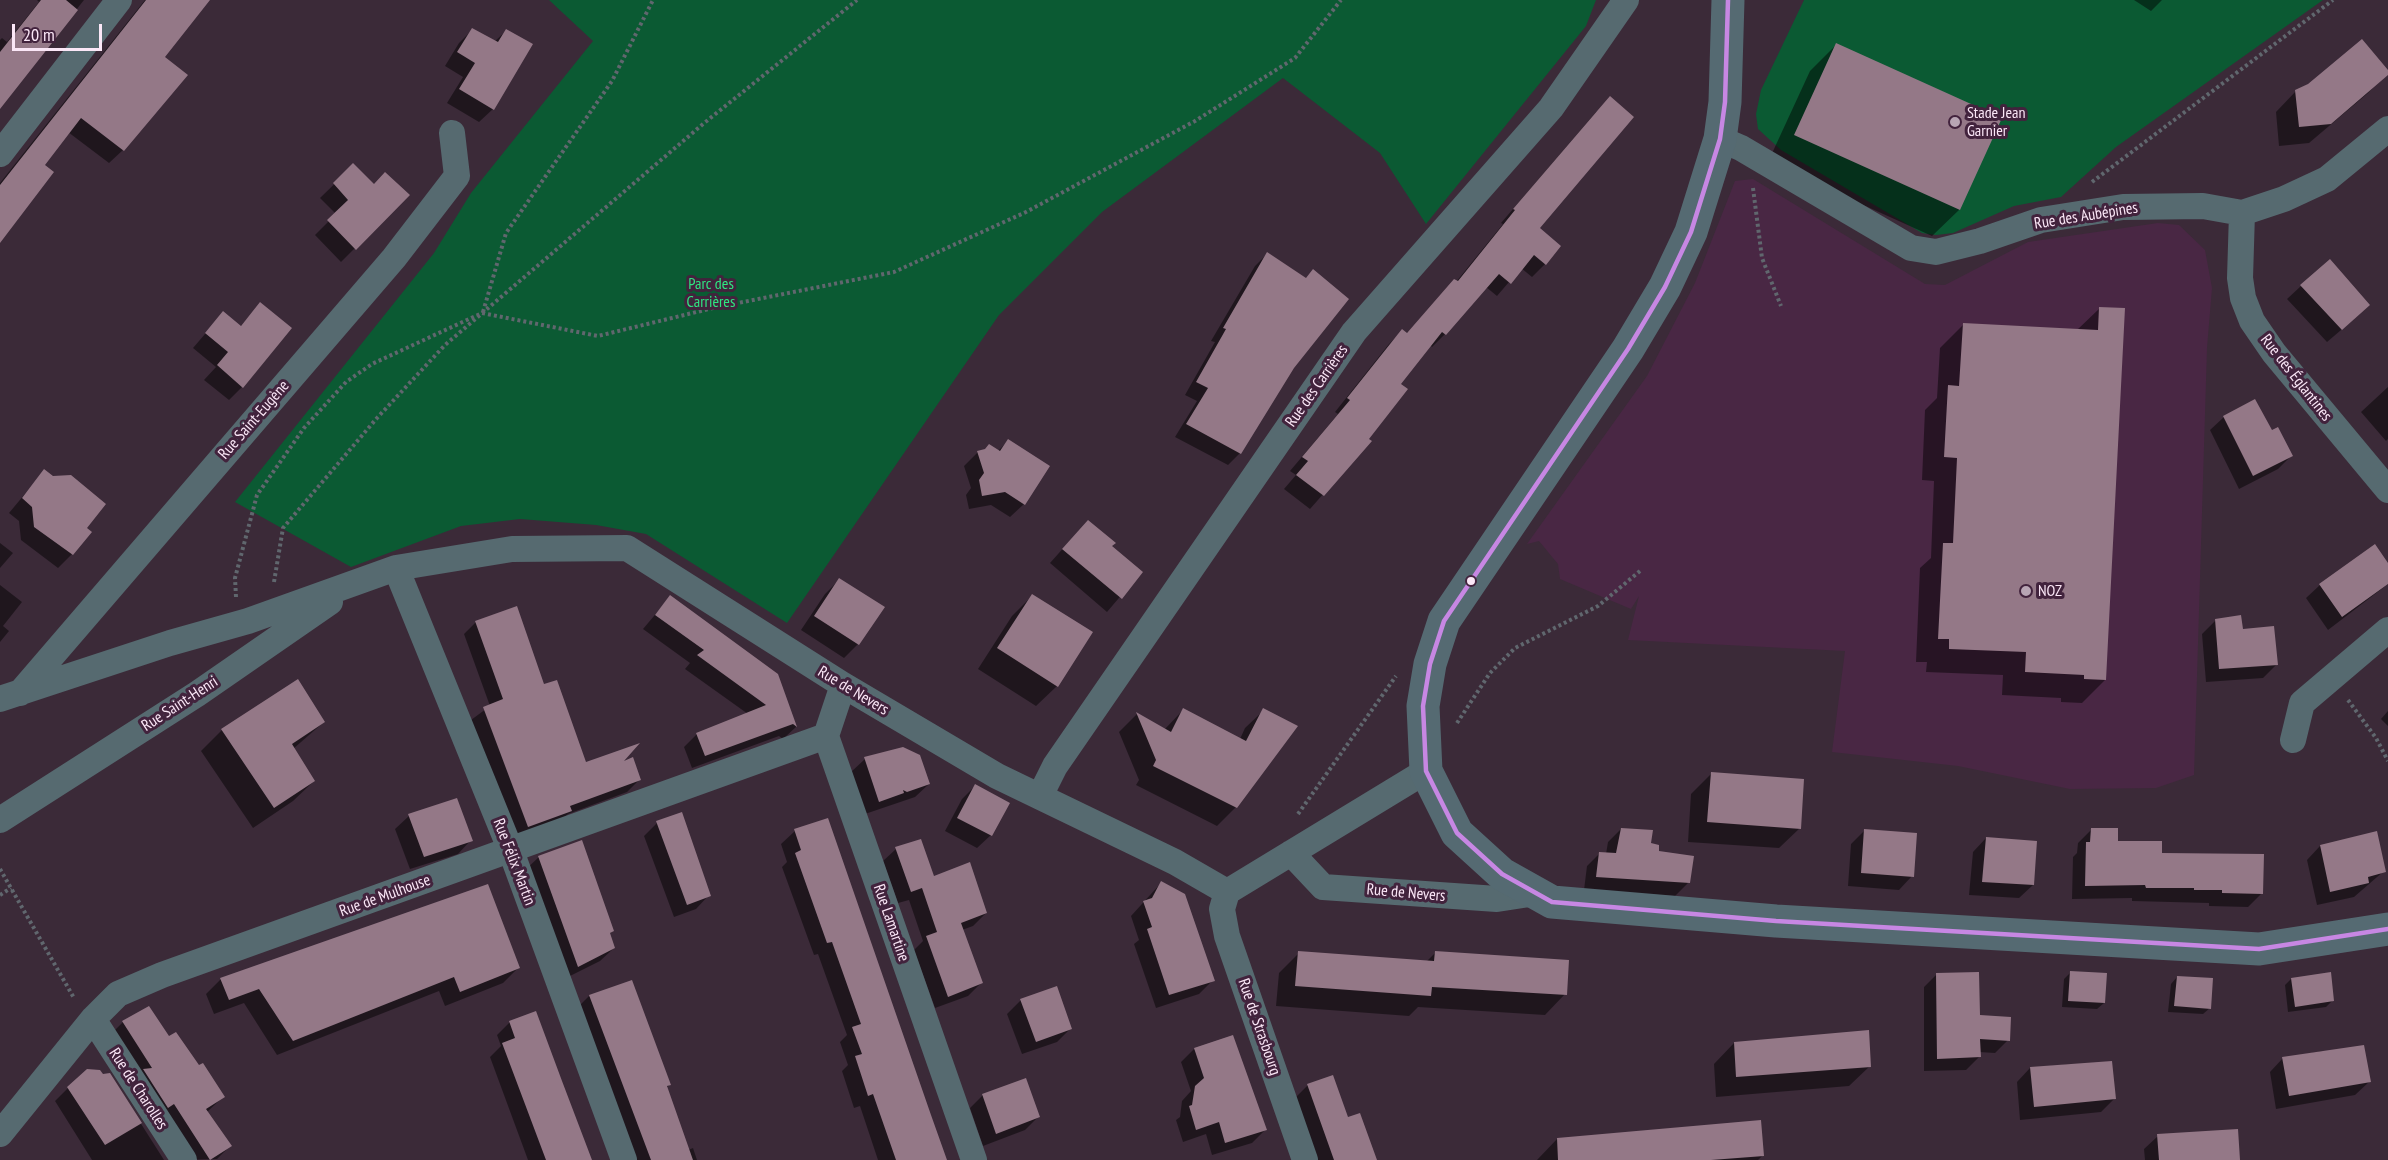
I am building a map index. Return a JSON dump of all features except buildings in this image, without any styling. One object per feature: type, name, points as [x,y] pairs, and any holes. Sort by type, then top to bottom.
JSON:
[{"type":"main road","points":[[1544,897],[1502,874],[1457,833],[1426,771],[1423,706],[1430,664],[1444,621],[1628,349],[1665,287],[1691,232],[1720,139],[1725,102],[1728,0]]},
{"type":"main road","name":"Rue de Nevers","points":[[1544,897],[1776,921],[2259,949],[2388,929]]},
{"type":"street","points":[[0,154],[119,0]]},
{"type":"street","name":"Rue des Carrières","points":[[1040,796],[1062,756],[1354,332],[1551,108],[1626,0]]},
{"type":"street","name":"Rue des Aubépines","points":[[1720,139],[1756,157],[1911,248],[1936,252],[1980,242],[2041,220],[2123,207],[2203,206],[2242,213],[2284,199],[2327,179],[2388,129]]},
{"type":"street","name":"Rue Saint-Eugène","points":[[10,696],[394,258],[457,176],[452,134]]},
{"type":"street","name":"Rue des Églantines","points":[[2242,213],[2240,278],[2243,298],[2252,321],[2274,353],[2388,490]]},
{"type":"street","name":"Rue de Nevers","points":[[396,567],[512,549],[627,548],[843,685],[997,776],[1175,862],[1227,892]]},
{"type":"street","name":"Rue Saint-Eugène","points":[[10,696],[279,610],[396,567]]},
{"type":"street","name":"Rue Félix Martin","points":[[396,567],[511,851],[624,1160]]},
{"type":"street","name":"Rue Saint-Henri","points":[[0,820],[196,694],[357,583]]},
{"type":"street","points":[[2293,740],[2302,703],[2388,630]]},
{"type":"street","points":[[826,736],[843,685]]},
{"type":"street","name":"Rue de Mulhouse","points":[[0,1134],[91,1022],[117,994],[162,975],[826,736]]},
{"type":"street","name":"Rue Lamartine","points":[[826,736],[974,1160]]},
{"type":"street","points":[[1227,892],[1426,771]]},
{"type":"street","name":"Rue de Nevers","points":[[1291,853],[1323,887],[1497,899],[1544,897]]},
{"type":"street","name":"Rue de Strasbourg","points":[[1227,892],[1222,909],[1227,936],[1305,1160]]},
{"type":"street","name":"Rue de Charolles","points":[[91,1022],[184,1160]]},
{"type":"street","points":[[0,1111],[27,1101]]},
{"type":"path","points":[[482,313],[507,233],[612,81],[652,0]]},
{"type":"path","points":[[279,610],[272,592],[283,528],[384,410],[445,345],[703,124],[857,0]]},
{"type":"path","points":[[237,624],[235,578],[257,495],[304,428],[346,382],[372,364],[482,313],[598,336],[713,308],[894,272],[1026,212],[1196,121],[1295,58],[1341,0]]},
{"type":"path","points":[[2087,186],[2333,0]]},
{"type":"path","points":[[1756,157],[1753,190],[1762,258],[1780,306]]},
{"type":"path","points":[[1452,732],[1490,673],[1515,648],[1598,606],[1640,571]]},
{"type":"path","points":[[1295,818],[1400,671]]},
{"type":"path","points":[[2332,678],[2376,738],[2388,761]]},
{"type":"path","points":[[0,869],[91,1022]]},
{"type":"path","points":[[0,895],[11,888]]},
{"type":"shaded area","points":[[1753,179],[1925,284],[1945,285],[2028,242],[2158,223],[2179,225],[2205,250],[2212,288],[2207,348],[2194,775],[2156,788],[2070,789],[1958,766],[1832,752],[1845,651],[1628,640],[1639,596],[1631,609],[1560,579],[1558,564],[1539,541],[1527,544],[1647,376],[1695,283],[1735,181]]},
{"type":"green space","name":"Parc des Carrières","points":[[549,0],[1596,0],[1586,26],[1426,224],[1380,153],[1283,78],[1102,212],[999,315],[787,623],[646,534],[596,525],[520,519],[461,526],[351,567],[235,502],[434,253],[471,193],[593,41]]},
{"type":"green space","name":"Stade Jean Garnier","points":[[1804,0],[2323,0],[2116,147],[2061,197],[2014,206],[1953,233],[1936,235],[1922,233],[1781,150],[1758,129],[1756,114],[1761,90]]},
{"type":"transit line","points":[[1728,0],[1725,102],[1720,139],[1691,232],[1665,287],[1628,349],[1444,621],[1430,664],[1423,706],[1426,771],[1457,833],[1502,874],[1552,902],[1776,921],[2259,949],[2388,929]]},
{"type":"place","name":"Stade Jean Garnier","points":[[1955,122]]},
{"type":"place","name":"NOZ","points":[[2026,591]]}]
